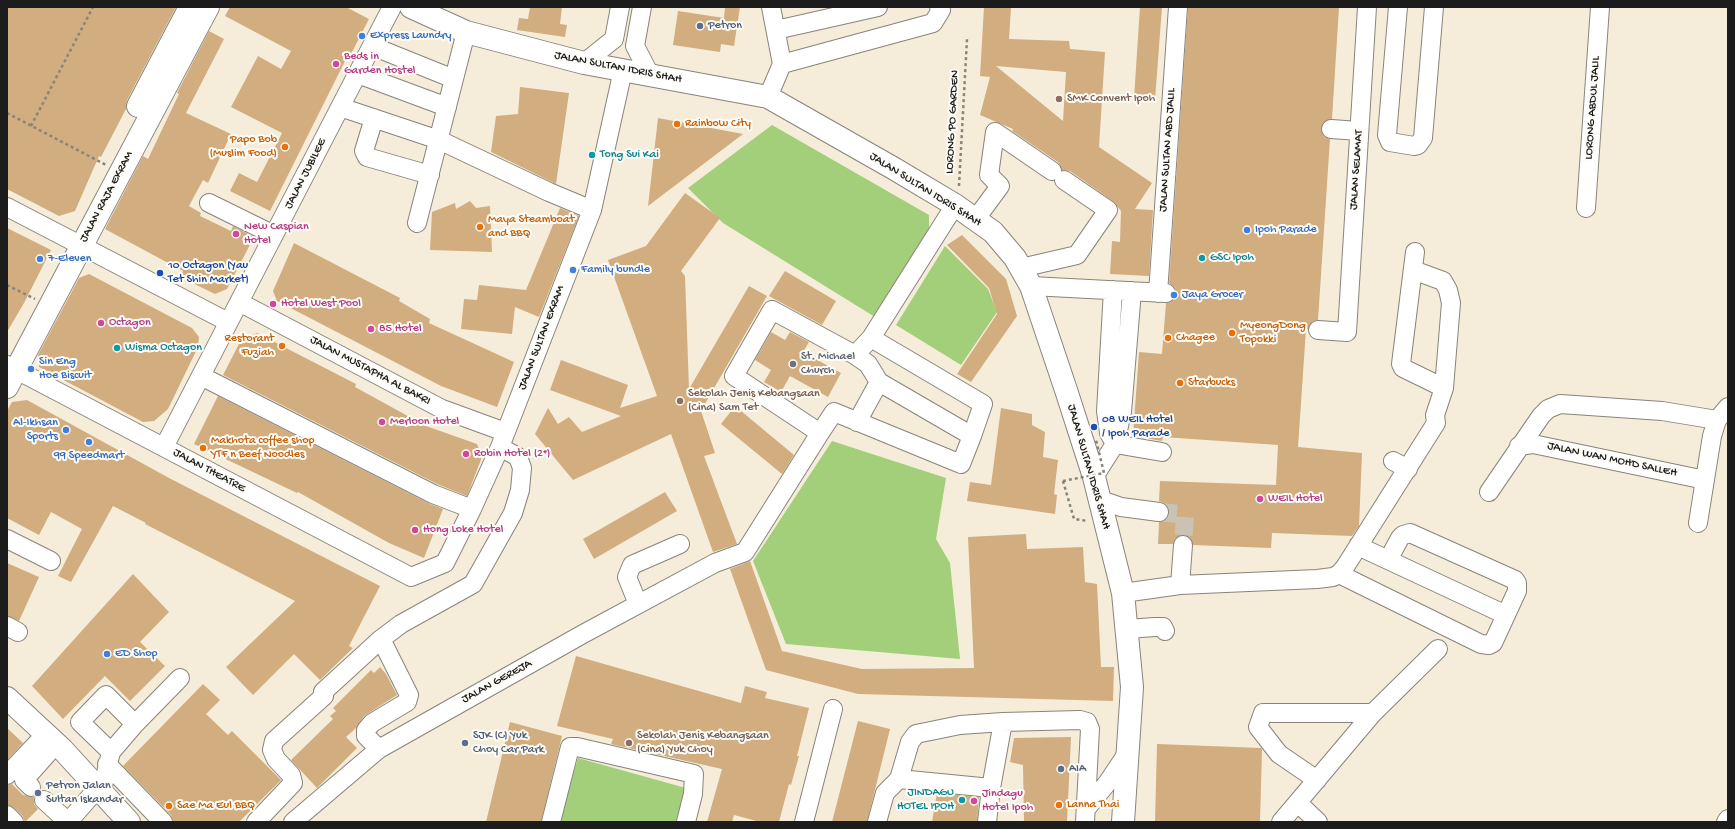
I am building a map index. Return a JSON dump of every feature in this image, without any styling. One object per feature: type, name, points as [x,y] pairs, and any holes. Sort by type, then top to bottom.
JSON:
[{"type":"main road","name":"JALAN RAJA EKRAM","points":[[9,369],[37,300],[75,243],[107,166],[190,7]]},
{"type":"main road","name":"JALAN RAJA EKRAM","points":[[9,369],[75,243],[208,7]]},
{"type":"main road","name":"JALAN SULTAN IDRIS SHAH","points":[[411,7],[466,32],[584,63],[768,97],[893,168],[964,212],[993,232],[1015,258],[1026,277],[1090,443],[1098,499],[1122,593],[1132,671],[1123,822]]},
{"type":"main road","points":[[1090,443],[1083,495],[1091,521],[1111,606],[1116,647],[1132,671]]},
{"type":"main road","points":[[7,698],[51,739],[129,822]]},
{"type":"street","name":"JALAN JUBILEE","points":[[164,447],[392,7]]},
{"type":"street","points":[[584,63],[614,40],[620,7]]},
{"type":"street","points":[[642,7],[635,46],[650,75]]},
{"type":"street","points":[[768,97],[782,64],[772,7]]},
{"type":"street","points":[[776,30],[878,7]]},
{"type":"street","points":[[782,64],[933,24],[941,10],[939,7]]},
{"type":"street","name":"JALAN SULTAN ABD JALIL","points":[[1132,291],[1162,293],[1178,7]]},
{"type":"street","name":"JALAN SELAMAT","points":[[1318,330],[1347,332],[1367,7]]},
{"type":"street","points":[[1398,7],[1386,135],[1390,142],[1414,146],[1418,145],[1423,138],[1434,7]]},
{"type":"street","name":"LORONG ABDUL JALIL","points":[[1586,208],[1600,7]]},
{"type":"street","points":[[417,223],[466,32]]},
{"type":"street","points":[[372,46],[454,79]]},
{"type":"street","name":"JALAN SULTAN EKRAM","points":[[411,577],[445,563],[472,509],[502,439],[592,210],[623,70]]},
{"type":"street","points":[[358,74],[447,107]]},
{"type":"street","points":[[340,107],[439,140],[549,192],[592,210]]},
{"type":"street","points":[[374,118],[364,151],[367,157],[430,175]]},
{"type":"street","points":[[1331,129],[1360,131]]},
{"type":"street","points":[[861,360],[964,212],[1000,186],[989,175],[996,132],[1108,210],[1076,255],[1026,277]]},
{"type":"street","points":[[209,203],[274,235]]},
{"type":"street","points":[[7,207],[228,322]]},
{"type":"street","points":[[1415,252],[1401,364],[1403,368],[1444,388]]},
{"type":"street","points":[[1339,574],[1358,546],[1400,465],[1435,427],[1436,423],[1435,415],[1444,388],[1451,303],[1448,290],[1443,281],[1413,270]]},
{"type":"street","points":[[1026,277],[1113,290],[1132,291],[1122,412],[1115,444],[1094,477]]},
{"type":"street","points":[[1113,290],[1106,411],[1109,433],[1115,444]]},
{"type":"street","name":"JALAN MUSTAPHA AL BAKRI","points":[[239,302],[502,439],[518,457],[522,468],[520,490],[513,513],[474,584],[401,624],[381,639],[323,692],[324,696],[274,741],[272,750],[274,755],[292,775],[293,783],[256,822]]},
{"type":"street","points":[[820,433],[734,376],[772,310],[861,360],[880,382],[972,436]]},
{"type":"street","points":[[876,340],[983,404],[961,464],[856,422],[880,382]]},
{"type":"street","name":"JALAN THEATRE","points":[[9,369],[164,447],[411,577]]},
{"type":"street","points":[[201,376],[433,494],[472,509]]},
{"type":"street","points":[[1489,492],[1519,446],[1541,416],[1548,409],[1560,404],[1722,414],[1712,436],[1698,523]]},
{"type":"street","name":"JALAN GEREJA","points":[[293,822],[379,749],[638,604],[715,563],[745,552],[834,412],[856,422]]},
{"type":"street","points":[[1115,444],[1162,452]]},
{"type":"street","name":"JALAN WAN MOHD SALLEH","points":[[1519,446],[1533,444],[1704,480]]},
{"type":"street","points":[[1098,499],[1121,507],[1159,512]]},
{"type":"street","points":[[1122,593],[1180,586],[1317,579],[1339,574],[1485,646],[1493,643],[1518,587],[1517,583],[1512,577],[1410,533],[1402,535],[1388,560]]},
{"type":"street","points":[[7,539],[51,561]]},
{"type":"street","points":[[638,604],[627,577],[632,566],[680,544]]},
{"type":"street","points":[[1180,586],[1183,545]]},
{"type":"street","points":[[1358,546],[1506,615]]},
{"type":"street","points":[[1127,629],[1163,627],[1165,631]]},
{"type":"street","points":[[379,749],[366,736],[366,730],[372,723],[407,702],[409,695],[381,639]]},
{"type":"street","points":[[1281,822],[1373,712],[1438,649]]},
{"type":"street","points":[[44,800],[68,822],[99,791],[109,758],[135,724],[180,678]]},
{"type":"street","points":[[135,724],[106,695],[80,722],[163,822]]},
{"type":"street","points":[[804,822],[833,709]]},
{"type":"street","points":[[1316,780],[1279,754],[1258,727],[1263,713],[1373,712]]},
{"type":"street","points":[[877,822],[885,793],[899,779],[910,742],[916,734],[960,725],[1003,722],[1080,720],[1087,722],[1090,728],[1085,816]]},
{"type":"street","points":[[987,822],[991,788],[1003,722]]},
{"type":"street","points":[[7,775],[51,739]]},
{"type":"street","points":[[31,786],[24,780],[51,739]]},
{"type":"street","points":[[551,822],[570,746],[694,774],[693,794],[686,822]]},
{"type":"street","points":[[1085,816],[1128,752]]},
{"type":"street","points":[[899,779],[991,788]]},
{"type":"street","points":[[1298,803],[1318,822]]},
{"type":"street","points":[[7,815],[14,822]]},
{"type":"path","points":[[31,126],[93,7]]},
{"type":"path","name":"LORONG PO GARDEN","points":[[964,212],[958,195],[967,39]]},
{"type":"path","points":[[7,114],[107,166]]},
{"type":"path","points":[[7,285],[37,300]]},
{"type":"path","points":[[1090,443],[1104,473],[1063,481],[1074,519],[1091,521]]},
{"type":"green space","points":[[772,125],[929,215],[929,233],[875,317],[723,223],[688,188]]},
{"type":"green space","points":[[945,246],[988,289],[997,312],[961,365],[896,325]]},
{"type":"green space","points":[[832,441],[946,478],[936,539],[950,563],[960,659],[786,644],[753,561]]},
{"type":"green space","points":[[578,758],[693,790],[684,822],[559,822]]},
{"type":"building","points":[[7,7],[176,7],[127,100],[126,109],[101,157],[99,156],[75,211],[59,216],[7,189]]},
{"type":"building","points":[[230,7],[346,7],[369,19],[348,60],[346,59],[270,211],[230,191],[239,173],[257,182],[282,133],[231,107],[258,56],[281,69],[291,51],[225,16]]},
{"type":"building","points":[[530,7],[562,7],[560,24],[567,25],[565,37],[517,30],[519,18],[528,19]]},
{"type":"building","points":[[725,7],[740,7],[734,46],[721,44],[720,52],[673,45],[678,11],[724,18]]},
{"type":"building","points":[[984,7],[1011,7],[1009,39],[1069,41],[1070,49],[1105,52],[1099,147],[1152,183],[1135,209],[1153,210],[1149,276],[1110,274],[1112,241],[1120,242],[1121,211],[1114,202],[1070,171],[1062,170],[1058,162],[1012,131],[1013,129],[980,115],[990,77],[980,76]],"holes":[[[996,66],[1066,72],[1063,121]]]},
{"type":"building","points":[[1140,7],[1162,7],[1155,100],[1134,98]]},
{"type":"building","name":"Ipoh Parade","points":[[1188,7],[1339,7],[1332,119],[1323,123],[1321,129],[1325,137],[1330,139],[1318,320],[1313,321],[1308,329],[1306,329],[1298,447],[1362,453],[1359,526],[1352,536],[1272,533],[1271,548],[1193,545],[1189,537],[1183,535],[1175,539],[1173,544],[1158,544],[1159,522],[1167,519],[1169,513],[1166,504],[1159,501],[1160,481],[1276,485],[1278,445],[1163,437],[1162,441],[1133,436],[1139,352],[1162,354],[1166,303],[1171,302],[1176,294],[1175,288],[1169,283]]},
{"type":"building","points":[[209,31],[224,39],[186,113],[231,134],[208,183],[203,180],[189,206],[201,213],[200,216],[231,231],[233,226],[254,237],[227,289],[215,294],[180,277],[183,271],[105,229],[143,156],[148,159],[179,94],[177,93]]},
{"type":"building","points":[[520,87],[569,93],[556,184],[491,152],[496,116],[518,114]]},
{"type":"building","points":[[658,118],[743,134],[648,206]]},
{"type":"building","name":"Sekolah Jenis Kebangsaan (Cina) Sam Tet","points":[[685,193],[720,218],[681,271],[685,276],[689,389],[749,286],[767,296],[702,409],[700,408],[715,453],[704,456],[737,544],[713,552],[671,434],[573,480],[535,434],[548,408],[558,424],[569,417],[582,432],[621,416],[550,390],[561,360],[628,385],[620,408],[657,396],[608,260],[646,246]]},
{"type":"building","points":[[470,201],[476,208],[490,206],[492,252],[430,250],[432,212],[455,203],[456,209]]},
{"type":"building","points":[[560,208],[579,216],[539,317],[515,307],[512,334],[461,329],[464,299],[477,300],[479,285],[526,290]]},
{"type":"building","points":[[7,228],[51,250],[24,303],[7,332]]},
{"type":"building","points":[[962,235],[1006,279],[1017,316],[971,382],[957,374],[997,314],[989,288],[947,245]]},
{"type":"building","points":[[294,243],[400,298],[399,301],[430,319],[429,323],[514,362],[497,407],[441,386],[277,301],[273,291]]},
{"type":"building","points":[[785,271],[836,301],[822,325],[769,296]]},
{"type":"building","name":"Wisma Octagon","points":[[89,274],[192,328],[199,337],[198,347],[168,409],[154,421],[143,422],[39,367],[38,355],[79,278]]},
{"type":"building","name":"St. Michael Church","points":[[771,332],[785,340],[790,332],[809,342],[803,352],[841,373],[828,397],[790,376],[781,392],[764,382],[771,370],[755,360]]},
{"type":"building","points":[[257,333],[356,384],[355,387],[426,426],[477,444],[482,457],[467,496],[437,484],[223,375],[241,340]]},
{"type":"building","points":[[218,396],[428,503],[443,509],[424,558],[389,543],[298,492],[297,493],[194,444]]},
{"type":"building","points":[[27,400],[169,478],[380,586],[349,646],[353,648],[320,680],[294,654],[253,695],[226,667],[295,601],[113,506],[71,582],[58,576],[82,529],[51,512],[39,535],[7,518],[7,411],[12,402]]},
{"type":"building","points":[[735,406],[794,455],[782,474],[721,424]]},
{"type":"building","points":[[1001,408],[1032,414],[1032,425],[1045,432],[1043,457],[1058,460],[1054,494],[1057,495],[1055,514],[967,501],[970,482],[991,485]]},
{"type":"building","points":[[665,492],[677,511],[594,559],[583,539]]},
{"type":"building","points":[[1026,534],[1027,549],[1083,547],[1085,582],[1097,584],[1101,667],[1114,667],[1113,701],[858,694],[766,670],[730,569],[750,561],[782,651],[862,669],[974,668],[968,537]]},
{"type":"building","points":[[7,563],[39,577],[19,621],[7,616]]},
{"type":"building","name":"ED Shop","points":[[133,574],[169,612],[140,642],[165,666],[130,701],[105,676],[63,719],[32,686]]},
{"type":"building","points":[[576,656],[741,703],[745,686],[767,692],[765,698],[809,708],[797,756],[799,756],[791,785],[789,784],[779,822],[760,822],[734,815],[732,822],[707,822],[722,769],[611,744],[613,739],[557,726]]},
{"type":"building","points":[[380,667],[386,674],[397,695],[364,716],[356,728],[346,737],[357,748],[317,788],[291,760],[333,719],[330,716],[336,711],[333,708],[371,670],[374,673]]},
{"type":"building","points":[[203,684],[220,700],[206,714],[228,735],[232,731],[281,780],[239,822],[173,822],[171,815],[123,766]]},
{"type":"building","points":[[858,721],[890,729],[867,822],[832,822]]},
{"type":"building","points":[[510,722],[562,736],[541,822],[486,822]]},
{"type":"building","points":[[7,728],[23,743],[7,760]]},
{"type":"building","points":[[1071,737],[1067,822],[1024,822],[1023,765],[1010,762],[1014,738]]},
{"type":"building","points":[[1157,744],[1261,748],[1260,822],[1155,822]]},
{"type":"building","points":[[12,784],[23,795],[34,797],[34,804],[38,809],[25,822],[22,815],[14,808],[7,805],[7,785]]},
{"type":"building","name":"JINDAGU HOTEL IPOH","points":[[937,793],[979,797],[977,822],[932,822]]},
{"type":"tunnel","points":[[1159,512],[1180,514],[1185,517],[1183,545]]},
{"type":"place","name":"Petron","points":[[700,26]]},
{"type":"place","name":"Express Laundry","points":[[362,36]]},
{"type":"place","name":"Beds in Garden Hostel","points":[[336,64]]},
{"type":"place","name":"SMK Convent Ipoh","points":[[1059,99]]},
{"type":"place","name":"Rainbow City","points":[[677,124]]},
{"type":"place","name":"Papo Bob (Muslim Food)","points":[[285,147]]},
{"type":"place","name":"Tong Sui Kai","points":[[592,155]]},
{"type":"place","name":"Maya Steamboat and BBQ","points":[[480,227]]},
{"type":"place","name":"Ipoh Parade","points":[[1247,230]]},
{"type":"place","name":"New Caspian Hotel","points":[[236,234]]},
{"type":"place","name":"GSC Ipoh","points":[[1202,258]]},
{"type":"place","name":"7-Eleven","points":[[40,259]]},
{"type":"place","name":"Family bundle","points":[[573,270]]},
{"type":"place","name":"10 Octagon (Yau Tet Shin Market)","points":[[160,273]]},
{"type":"place","name":"Jaya Grocer","points":[[1174,295]]},
{"type":"place","name":"Hotel West Pool","points":[[273,304]]},
{"type":"place","name":"Octagon","points":[[101,323]]},
{"type":"place","name":"85 Hotel","points":[[371,329]]},
{"type":"place","name":"MyeongDong Topokki","points":[[1232,333]]},
{"type":"place","name":"Chagee","points":[[1168,338]]},
{"type":"place","name":"Restorant Fuziah","points":[[282,346]]},
{"type":"place","name":"Wisma Octagon","points":[[117,348]]},
{"type":"place","name":"St. Michael Church","points":[[793,364]]},
{"type":"place","name":"Sin Eng Hoe Biscuit","points":[[31,369]]},
{"type":"place","name":"Starbucks","points":[[1180,383]]},
{"type":"place","name":"Sekolah Jenis Kebangsaan (Cina) Sam Tet","points":[[680,401]]},
{"type":"place","name":"Merloon Hotel","points":[[382,422]]},
{"type":"place","name":"08 WEIL Hotel / Ipoh Parade","points":[[1094,427]]},
{"type":"place","name":"Al-Ikhsan Sports","points":[[66,430]]},
{"type":"place","name":"99 Speedmart","points":[[89,442]]},
{"type":"place","name":"Makhota coffee shop YTF n Beef Noodles","points":[[203,448]]},
{"type":"place","name":"Robin Hotel (2*)","points":[[466,454]]},
{"type":"place","name":"WEIL Hotel","points":[[1260,499]]},
{"type":"place","name":"Hong Loke Hotel","points":[[415,530]]},
{"type":"place","name":"ED Shop","points":[[107,654]]},
{"type":"place","name":"SJK (C) Yuk Choy Car Park","points":[[465,743]]},
{"type":"place","name":"Sekolah Jenis Kebangsaan (Cina) Yuk Choy","points":[[629,743]]},
{"type":"place","name":"AIA","points":[[1061,769]]},
{"type":"place","name":"Petron Jalan Sultan Iskandar","points":[[38,793]]},
{"type":"place","name":"JINDAGU HOTEL IPOH","points":[[962,800]]},
{"type":"place","name":"Jindagu Hotel Ipoh","points":[[974,801]]},
{"type":"place","name":"Lanna Thai","points":[[1059,805]]},
{"type":"place","name":"Sae Ma Eul BBQ","points":[[169,806]]}]
